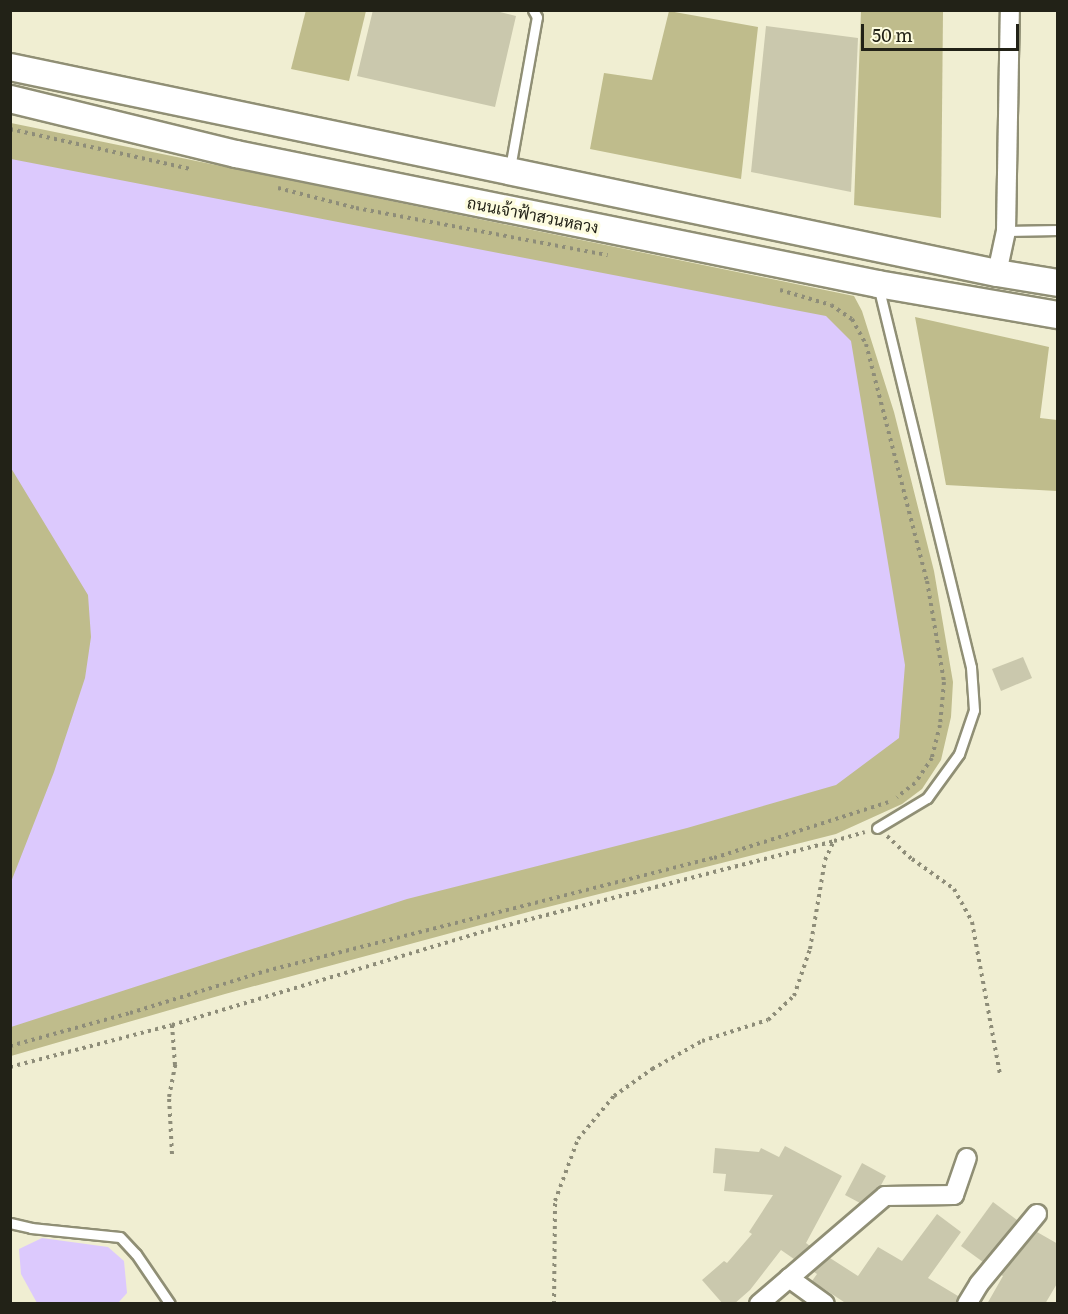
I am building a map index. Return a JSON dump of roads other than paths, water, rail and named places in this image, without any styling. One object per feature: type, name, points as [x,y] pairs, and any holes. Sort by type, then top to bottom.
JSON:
[{"type":"main road","points":[[10,68],[997,273],[1058,283]]},
{"type":"main road","name":"ถนนเจ้าฟ้าสวนหลวง","points":[[10,99],[236,154],[878,284],[1058,315]]},
{"type":"main road","points":[[236,154],[247,116]]},
{"type":"street","points":[[997,273],[1006,231],[1010,10]]},
{"type":"street","points":[[759,1304],[885,1197],[954,1195],[967,1158]]},
{"type":"street","points":[[967,1304],[979,1284],[1037,1214]]},
{"type":"street","points":[[789,1278],[825,1304]]},
{"type":"lane","points":[[510,171],[537,17],[533,10]]},
{"type":"lane","points":[[1006,231],[1058,230]]},
{"type":"lane","points":[[877,828],[927,798],[960,754],[974,710],[971,666],[878,284]]},
{"type":"lane","points":[[10,1223],[31,1228],[120,1237],[136,1254],[170,1304]]}]
